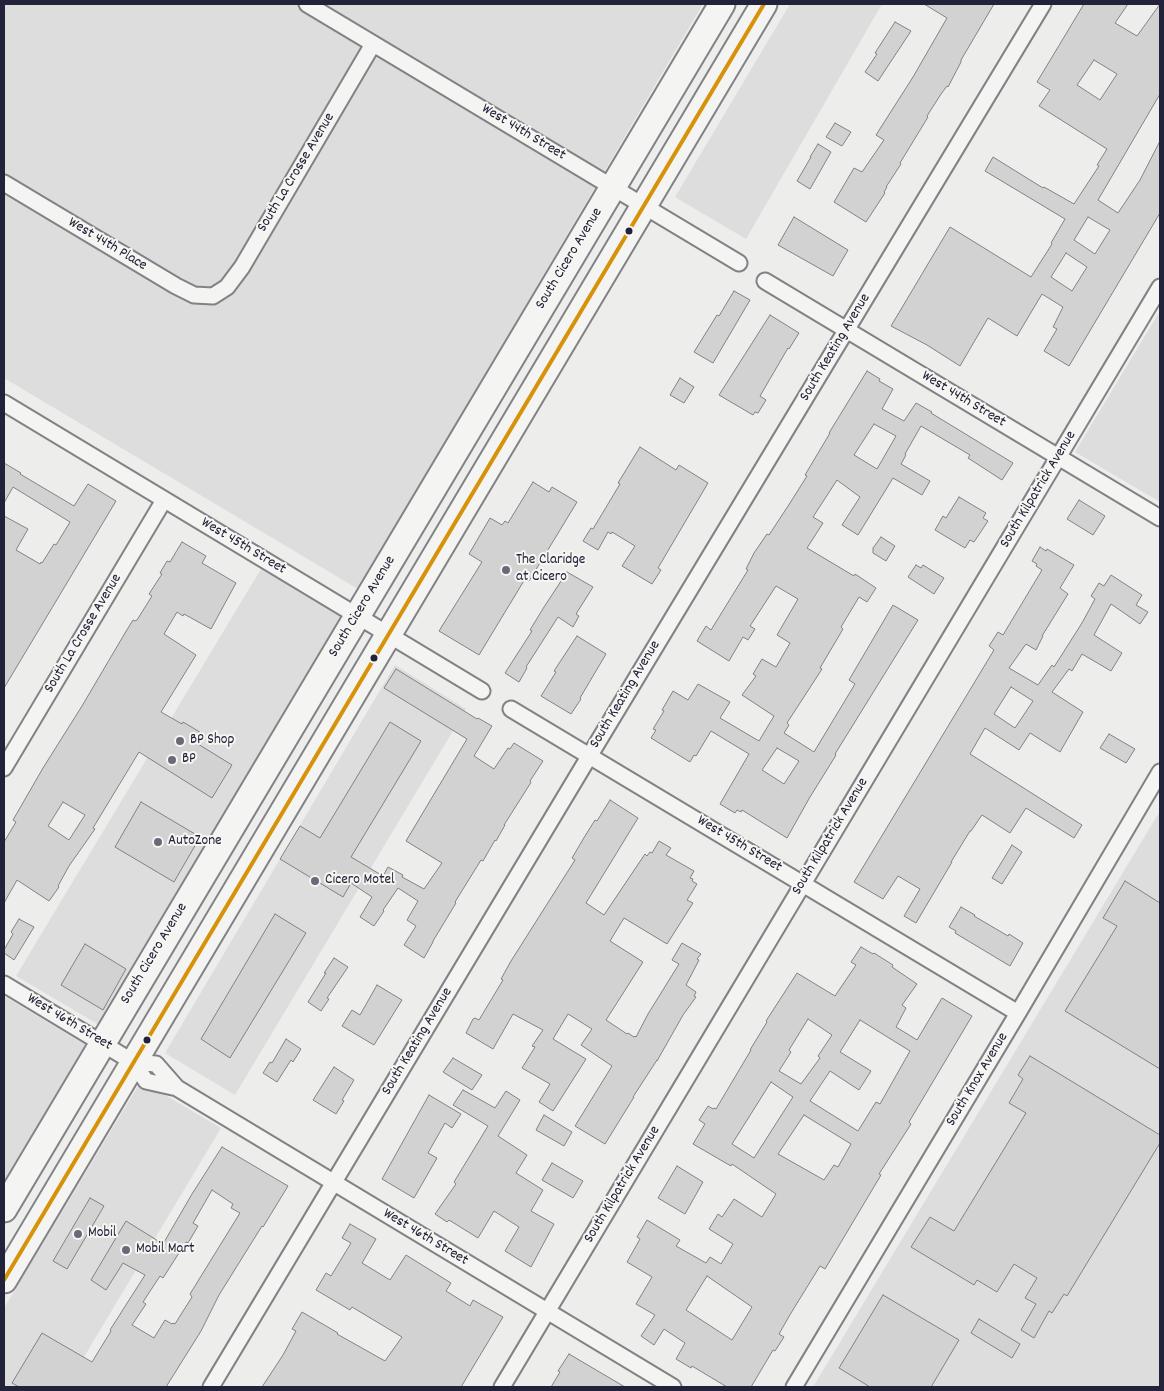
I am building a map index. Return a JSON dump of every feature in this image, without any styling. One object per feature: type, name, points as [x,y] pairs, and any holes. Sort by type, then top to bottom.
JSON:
[{"type":"main road","name":"South Cicero Avenue","points":[[4,1209],[722,4]]},
{"type":"main road","points":[[4,1280],[764,4]]},
{"type":"street","name":"West 44th Street","points":[[307,4],[738,262]]},
{"type":"street","name":"South Keating Avenue","points":[[212,1387],[1043,4]]},
{"type":"street","name":"South La Crosse Avenue","points":[[213,296],[227,287],[242,267],[374,44]]},
{"type":"street","name":"West 44th Place","points":[[4,183],[176,286],[194,295],[213,296]]},
{"type":"street","name":"West 44th Street","points":[[765,281],[1160,518]]},
{"type":"street","name":"South Kilpatrick Avenue","points":[[502,1387],[1160,287]]},
{"type":"street","name":"West 45th Street","points":[[4,404],[482,691]]},
{"type":"street","name":"South La Crosse Avenue","points":[[4,768],[164,500]]},
{"type":"street","name":"West 45th Street","points":[[511,709],[1018,1013]]},
{"type":"street","name":"South Knox Avenue","points":[[794,1387],[1160,772]]},
{"type":"street","name":"West 46th Street","points":[[4,984],[133,1062],[156,1064],[176,1088],[673,1387]]},
{"type":"shaded area","points":[[4,4],[703,4],[358,589],[4,378]]},
{"type":"shaded area","points":[[790,4],[882,4],[746,239],[675,197]]},
{"type":"shaded area","points":[[1160,311],[1160,502],[1075,452]]},
{"type":"shaded area","points":[[261,569],[346,620],[101,1026],[16,976]]},
{"type":"shaded area","name":"Cicero Motel","points":[[395,665],[466,709],[235,1095],[165,1053]]},
{"type":"shaded area","points":[[1160,811],[1160,1387],[813,1387]]},
{"type":"shaded area","points":[[4,996],[89,1047],[4,1189]]},
{"type":"shaded area","points":[[141,1081],[221,1128],[66,1387],[4,1387],[4,1308]]},
{"type":"building","points":[[924,4],[994,4],[961,60],[948,87],[941,94],[927,116],[886,187],[885,193],[866,222],[834,202],[854,168],[862,172],[884,140],[876,135],[913,77],[947,18]]},
{"type":"building","points":[[1084,4],[1128,4],[1115,23],[1137,36],[1160,4],[1160,94],[1098,200],[1118,213],[1140,180],[1160,141],[1160,213],[1069,366],[1044,351],[1057,329],[1053,327],[1063,307],[1042,294],[1017,336],[988,318],[960,366],[927,345],[891,326],[950,227],[1031,277],[1065,219],[985,171],[993,157],[1043,188],[1074,204],[1099,166],[1097,165],[1107,149],[1039,106],[1050,90],[1037,82]],"holes":[[[1094,60],[1117,74],[1100,100],[1077,85]],[[1088,217],[1110,230],[1095,254],[1074,240]],[[1066,253],[1087,267],[1072,291],[1051,277]]]},
{"type":"building","points":[[895,22],[911,31],[878,81],[865,72]]},
{"type":"building","points":[[835,123],[851,132],[842,146],[826,137]]},
{"type":"building","points":[[818,144],[831,152],[810,189],[797,181]]},
{"type":"building","points":[[794,217],[848,250],[833,276],[778,245]]},
{"type":"building","points":[[734,291],[750,300],[713,363],[694,352]]},
{"type":"building","points":[[770,315],[799,333],[760,396],[766,400],[758,413],[755,412],[753,415],[719,395]]},
{"type":"building","points":[[867,371],[893,389],[882,409],[904,421],[916,403],[1013,463],[1002,480],[968,458],[970,455],[921,426],[901,464],[930,481],[922,495],[893,478],[858,535],[842,525],[860,497],[837,480],[813,517],[823,523],[807,548],[854,576],[855,574],[876,588],[867,602],[859,597],[841,627],[843,629],[820,668],[822,669],[787,723],[789,725],[784,733],[814,752],[855,684],[849,680],[893,605],[918,620],[835,754],[787,838],[742,810],[741,812],[737,810],[735,813],[720,804],[749,754],[711,731],[696,756],[694,755],[690,762],[651,738],[656,730],[653,729],[673,691],[688,700],[698,684],[730,702],[720,718],[759,741],[774,716],[742,695],[756,676],[753,674],[762,659],[776,667],[790,643],[777,635],[798,599],[776,586],[750,626],[755,629],[748,640],[743,637],[729,661],[697,641],[706,626],[711,630],[748,570],[746,569],[754,553],[767,534],[769,535],[807,476],[805,475]],"holes":[[[874,424],[896,436],[877,469],[854,455]],[[777,748],[799,761],[784,784],[762,770]]]},
{"type":"building","points":[[680,378],[694,387],[684,403],[670,395]]},
{"type":"building","points":[[640,447],[676,470],[679,465],[708,483],[658,568],[661,570],[652,584],[622,566],[635,546],[612,532],[611,534],[608,532],[598,550],[583,541],[591,528],[593,529]]},
{"type":"building","points":[[4,463],[74,506],[88,484],[116,501],[4,688],[4,516],[28,529],[16,550],[40,564],[54,544],[56,545],[70,522],[13,487],[4,503]]},
{"type":"building","name":"The Claridge at Cicero","points":[[533,482],[549,492],[552,487],[577,502],[529,581],[525,579],[479,655],[439,631],[482,562],[469,554],[490,518],[502,525],[505,521],[508,523]]},
{"type":"building","points":[[959,497],[986,513],[983,518],[988,521],[974,542],[970,540],[965,548],[935,530],[943,516],[946,518]]},
{"type":"building","points":[[1079,500],[1105,516],[1093,535],[1067,519]]},
{"type":"building","points":[[881,537],[895,546],[886,561],[873,553],[873,548]]},
{"type":"building","points":[[182,542],[206,556],[202,563],[236,583],[211,629],[177,612],[164,634],[196,655],[161,712],[203,734],[198,744],[232,765],[212,798],[139,752],[93,828],[95,829],[69,866],[59,887],[49,901],[17,880],[4,903],[4,842],[16,822],[13,820],[133,620],[137,620],[152,596],[149,594],[162,574],[160,573],[167,561],[170,562]],"holes":[[[63,802],[85,815],[69,840],[48,826]]]},
{"type":"building","points":[[1040,547],[1046,551],[1047,549],[1074,565],[1060,588],[1068,594],[1042,636],[1036,650],[1026,644],[1009,668],[1038,685],[1052,665],[1054,667],[1082,623],[1095,599],[1091,596],[1099,583],[1104,586],[1111,575],[1142,595],[1136,605],[1148,612],[1140,624],[1111,604],[1094,635],[1122,653],[1111,671],[1082,654],[1072,671],[1069,669],[1052,692],[1083,712],[1060,752],[1030,733],[1019,750],[985,728],[970,754],[1082,825],[1074,838],[1026,808],[1010,833],[982,815],[951,862],[916,923],[904,916],[920,889],[898,876],[883,899],[854,882],[994,650],[989,646],[998,632],[1003,635],[1042,570],[1032,561]],"holes":[[[1011,687],[1033,701],[1015,728],[994,714]]]},
{"type":"building","points":[[916,565],[921,568],[923,565],[944,578],[934,594],[908,577]]},
{"type":"building","points":[[567,572],[593,587],[576,614],[579,616],[573,627],[558,617],[526,667],[519,682],[505,673]]},
{"type":"building","points":[[577,636],[606,654],[571,714],[541,696],[556,672],[554,671]]},
{"type":"building","points":[[396,669],[477,719],[492,726],[474,756],[494,769],[508,748],[510,749],[514,743],[543,761],[496,841],[483,861],[481,860],[455,902],[424,958],[404,945],[416,926],[407,920],[418,901],[398,888],[374,926],[360,917],[372,897],[351,883],[343,897],[280,859],[300,826],[320,838],[390,722],[421,741],[351,857],[383,876],[388,867],[424,889],[442,863],[406,841],[467,739],[384,688]]},
{"type":"building","points":[[1109,734],[1135,749],[1126,763],[1100,748]]},
{"type":"building","points":[[610,800],[638,818],[586,903],[604,915],[645,854],[647,856],[650,852],[652,853],[659,841],[671,848],[666,855],[694,871],[690,878],[697,884],[687,900],[693,903],[667,944],[624,918],[610,941],[643,962],[606,1020],[627,1034],[636,1037],[679,964],[672,960],[682,943],[701,954],[686,985],[696,992],[694,996],[696,997],[683,1015],[657,1061],[605,1144],[575,1126],[612,1066],[581,1045],[592,1029],[568,1014],[553,1039],[586,1059],[553,1111],[539,1102],[550,1084],[522,1068],[535,1047],[532,1046],[543,1030],[513,1014],[493,1049],[466,1033],[473,1019],[479,1020],[503,980],[501,979],[511,961],[575,860],[572,858],[585,836]]},
{"type":"building","name":"AutoZone","points":[[141,802],[200,837],[174,882],[115,847]]},
{"type":"building","points":[[1012,845],[1022,852],[1002,884],[992,878]]},
{"type":"building","points":[[1125,881],[1160,903],[1160,1069],[1065,1011],[1117,926],[1103,918]]},
{"type":"building","points":[[961,907],[1023,943],[1010,966],[955,933],[956,931],[949,927]]},
{"type":"building","points":[[275,914],[306,933],[230,1058],[201,1039]]},
{"type":"building","points":[[19,919],[34,927],[14,960],[4,953],[4,950],[13,934],[11,932]]},
{"type":"building","points":[[85,944],[126,969],[103,1010],[61,985]]},
{"type":"building","points":[[861,947],[893,965],[892,967],[917,984],[902,1005],[906,1008],[896,1027],[917,1040],[942,998],[972,1016],[909,1122],[911,1124],[879,1174],[881,1175],[825,1269],[820,1266],[791,1313],[779,1334],[784,1337],[775,1351],[773,1350],[751,1387],[727,1387],[692,1366],[691,1368],[676,1359],[685,1343],[664,1329],[654,1345],[641,1336],[655,1315],[636,1304],[652,1277],[627,1262],[640,1239],[637,1237],[647,1220],[680,1240],[676,1246],[706,1263],[710,1257],[721,1264],[733,1244],[709,1229],[718,1214],[722,1217],[734,1199],[762,1217],[776,1194],[732,1164],[731,1166],[693,1144],[705,1124],[699,1120],[708,1106],[716,1109],[766,1021],[797,973],[835,996],[856,965],[851,962]],"holes":[[[808,1019],[832,1035],[818,1056],[820,1058],[801,1084],[779,1071],[791,1052],[789,1050]],[[860,1020],[910,1051],[880,1104],[876,1102],[858,1131],[810,1101],[830,1071],[859,1090],[871,1071],[840,1052]],[[771,1082],[793,1097],[754,1158],[732,1144]],[[804,1115],[851,1144],[838,1167],[834,1165],[824,1180],[778,1154]],[[707,1276],[752,1307],[732,1340],[686,1310]]]},
{"type":"building","points":[[334,958],[348,967],[327,998],[329,999],[321,1011],[308,1002]]},
{"type":"building","points":[[377,985],[402,1000],[374,1045],[342,1026],[352,1010],[360,1015]]},
{"type":"building","points":[[286,1039],[301,1049],[293,1062],[291,1060],[277,1082],[263,1073],[270,1062],[272,1063]]},
{"type":"building","points":[[1030,1056],[1160,1135],[1160,1143],[1067,1296],[1064,1294],[1052,1313],[1049,1311],[1034,1338],[1021,1330],[1036,1304],[1025,1298],[1037,1278],[1014,1264],[997,1292],[977,1280],[974,1285],[911,1247],[930,1217],[954,1231],[1026,1113],[1009,1103],[1023,1079],[1018,1075]]},
{"type":"building","points":[[453,1058],[482,1075],[472,1090],[443,1072]]},
{"type":"building","points":[[334,1067],[354,1080],[336,1114],[313,1100]]},
{"type":"building","points":[[463,1090],[495,1108],[506,1091],[520,1100],[498,1136],[527,1155],[516,1173],[543,1190],[531,1211],[554,1224],[531,1267],[505,1251],[519,1227],[494,1211],[478,1238],[449,1220],[447,1222],[435,1214],[456,1184],[454,1182],[488,1126],[453,1105]]},
{"type":"building","points":[[429,1095],[461,1114],[452,1128],[445,1123],[428,1153],[437,1158],[414,1198],[382,1179]]},
{"type":"building","points":[[544,1115],[572,1132],[564,1146],[536,1130]]},
{"type":"building","points":[[222,1147],[288,1186],[219,1295],[201,1331],[166,1387],[19,1387],[12,1383],[42,1333],[92,1362],[145,1275],[123,1263],[106,1290],[91,1280],[126,1221],[163,1244]],"holes":[[[212,1190],[233,1204],[231,1208],[240,1213],[190,1294],[192,1297],[175,1324],[165,1320],[154,1338],[132,1325],[146,1304],[143,1302],[160,1276],[163,1278],[186,1242],[188,1243],[198,1226],[193,1223]]]},
{"type":"building","points":[[552,1163],[583,1181],[573,1198],[542,1180]]},
{"type":"building","points":[[677,1166],[703,1182],[685,1214],[658,1198]]},
{"type":"building","name":"Mobil","points":[[90,1198],[104,1206],[67,1269],[53,1261]]},
{"type":"building","points":[[350,1224],[376,1239],[362,1263],[390,1280],[406,1255],[451,1283],[446,1291],[470,1306],[473,1300],[503,1317],[461,1387],[262,1387],[296,1331],[292,1329],[302,1312],[385,1361],[402,1337],[352,1307],[350,1310],[316,1290],[326,1273],[331,1276],[351,1243],[342,1238]]},
{"type":"building","points":[[883,1295],[959,1340],[931,1387],[870,1387],[839,1368]]},
{"type":"building","points":[[979,1319],[1020,1344],[1012,1358],[971,1333]]},
{"type":"building","points":[[569,1354],[625,1387],[551,1387],[560,1372],[558,1371]]},
{"type":"transit line","points":[[4,1280],[764,4]]},
{"type":"place","name":"The Claridge at Cicero","points":[[506,570]]},
{"type":"place","name":"BP Shop","points":[[180,741]]},
{"type":"place","name":"BP","points":[[172,760]]},
{"type":"place","name":"AutoZone","points":[[158,842]]},
{"type":"place","name":"Cicero Motel","points":[[315,881]]},
{"type":"place","name":"Mobil","points":[[78,1234]]},
{"type":"place","name":"Mobil Mart","points":[[126,1250]]}]
